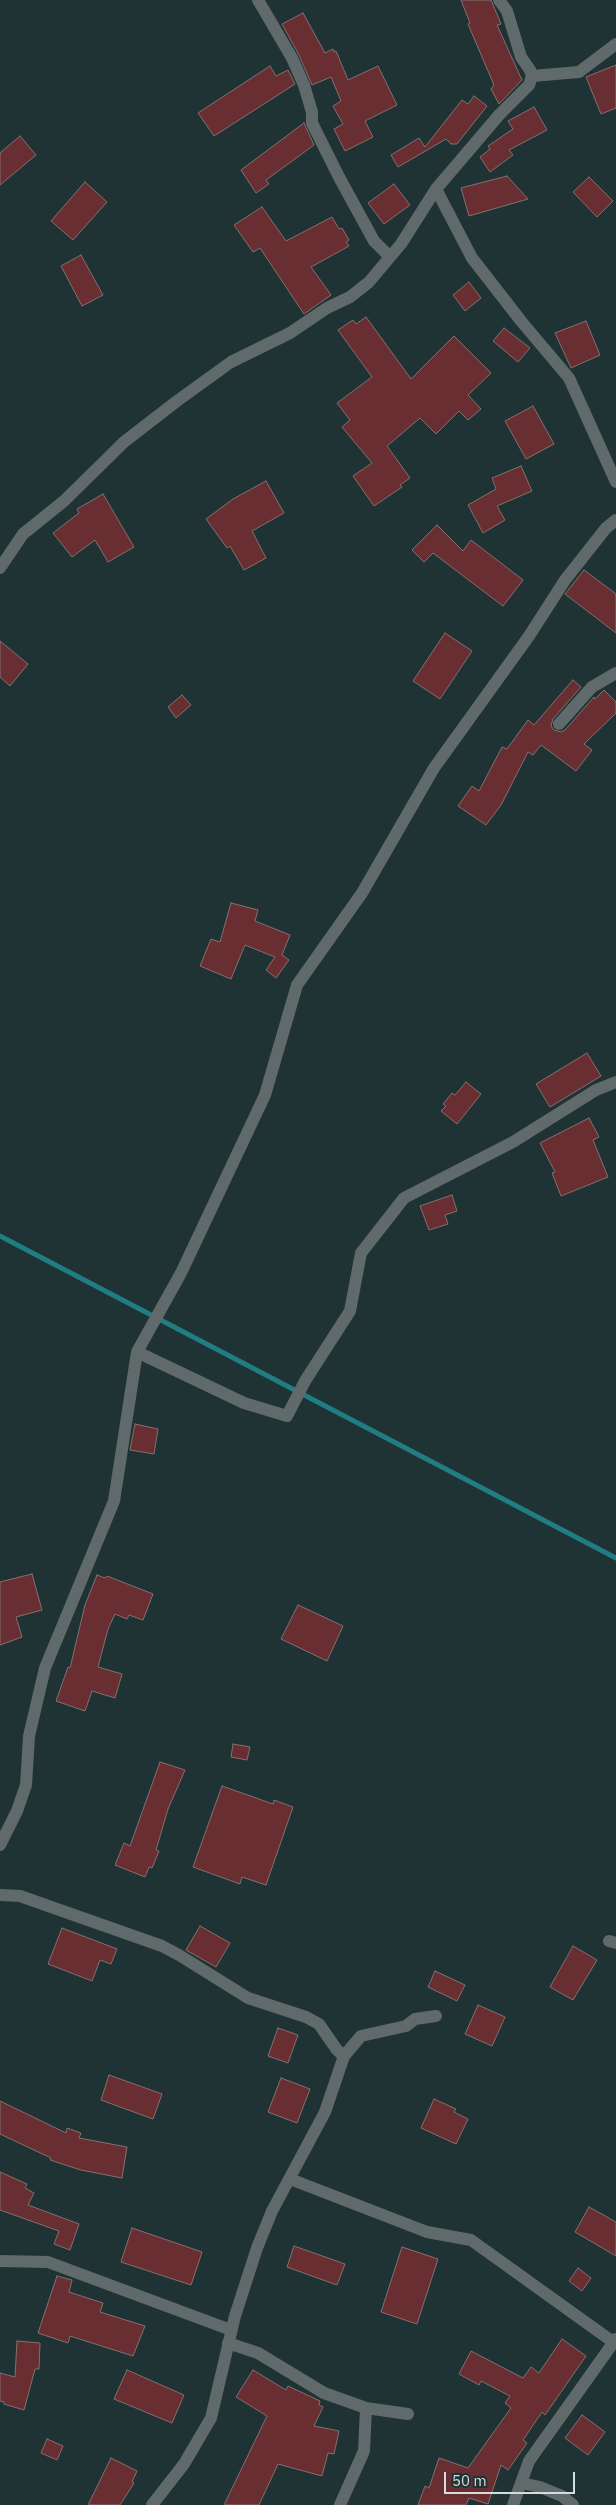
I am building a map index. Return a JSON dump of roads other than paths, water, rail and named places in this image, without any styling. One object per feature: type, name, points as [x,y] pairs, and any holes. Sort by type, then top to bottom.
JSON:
[{"type":"street","points":[[258,0],[292,58],[304,85],[312,112],[312,124],[339,178],[374,241],[390,257]]},
{"type":"street","points":[[0,568],[23,534],[64,500],[132,436],[231,362],[290,334],[327,308],[350,297],[369,282],[390,257],[436,189],[499,115],[529,85],[532,76],[521,58],[507,11],[499,0]]},
{"type":"street","points":[[532,76],[579,72],[616,44]]},
{"type":"street","points":[[436,189],[472,258],[569,378],[616,482]]},
{"type":"street","points":[[0,1845],[26,1785],[29,1736],[45,1668],[114,1501],[137,1352],[181,1273],[265,1095],[296,985],[362,892],[434,768],[529,636],[564,580],[606,528],[616,520]]},
{"type":"street","points":[[559,724],[592,687],[616,673]]},
{"type":"street","points":[[137,1352],[244,1403],[286,1416],[305,1381],[350,1311],[360,1253],[404,1198],[513,1142],[596,1090],[616,1082]]},
{"type":"street","points":[[0,1895],[20,1896],[162,1946],[179,1954],[248,1998],[306,2017],[319,2024],[337,2050],[344,2056]]},
{"type":"street","points":[[152,2505],[184,2464],[211,2418],[231,2330],[263,2233],[272,2210],[325,2112],[344,2056],[362,2036],[406,2026],[415,2018],[436,2016]]},
{"type":"street","points":[[290,2179],[428,2232],[471,2240],[615,2340],[528,2461],[513,2505]]},
{"type":"street","points":[[0,2261],[48,2262],[231,2330]]},
{"type":"street","points":[[228,2343],[258,2353],[324,2393],[366,2408],[408,2414]]},
{"type":"street","points":[[340,2505],[364,2451],[366,2408]]},
{"type":"street","points":[[521,2483],[562,2496],[572,2505]]},
{"type":"waterway","points":[[0,1236],[616,1558]]}]
